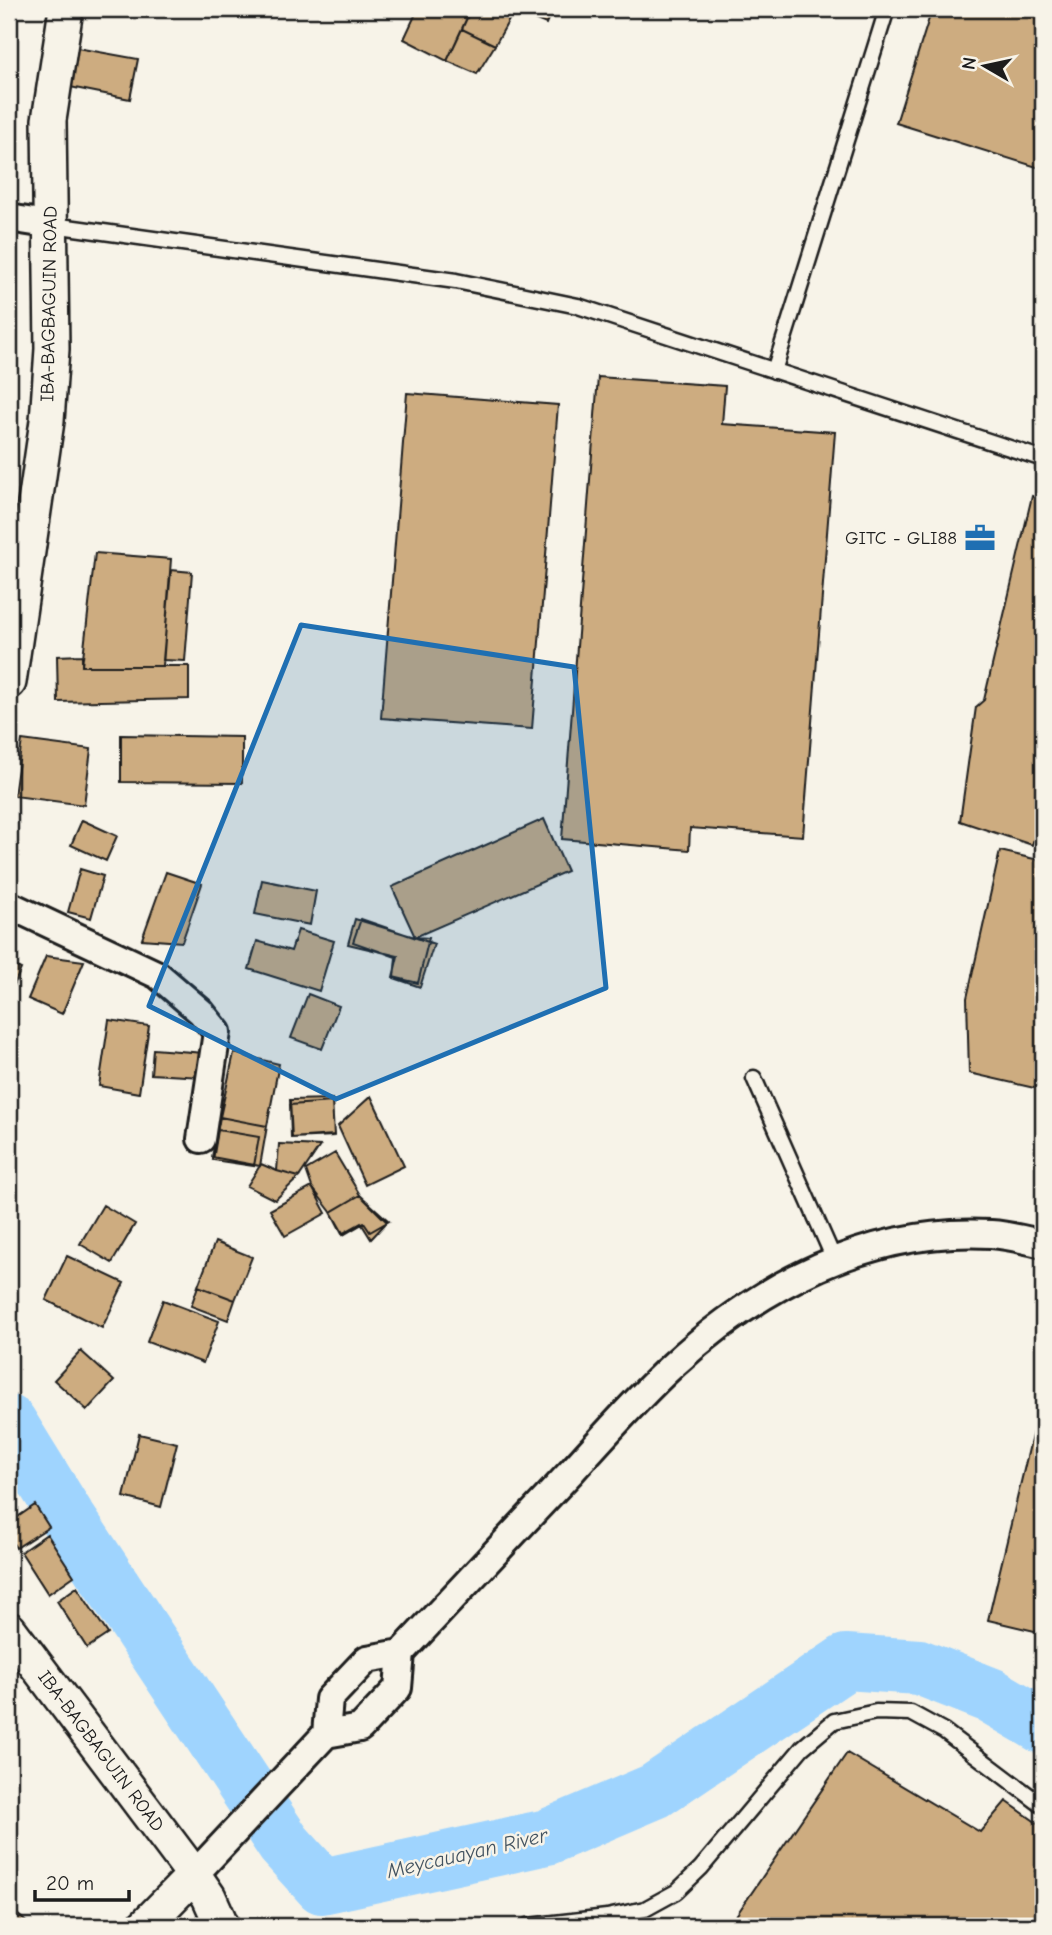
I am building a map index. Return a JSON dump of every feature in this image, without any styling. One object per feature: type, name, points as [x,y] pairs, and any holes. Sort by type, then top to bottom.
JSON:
[{"type":"street","name":"IBA-BAGBAGUIN ROAD","points":[[9,682],[14,613],[47,421],[52,349],[50,120],[66,9]]},
{"type":"street","points":[[11,219],[52,225]]},
{"type":"street","points":[[9,905],[158,975],[201,1012],[217,1032],[201,1139]]},
{"type":"street","points":[[144,1926],[326,1734],[360,1728],[398,1688],[401,1653],[672,1365],[726,1320],[779,1285],[834,1259],[888,1242],[939,1236],[993,1234],[1043,1244]]},
{"type":"street","name":"IBA-BAGBAGUIN ROAD","points":[[9,1629],[194,1875],[209,1897],[222,1926]]},
{"type":"street","points":[[326,1734],[329,1699],[367,1658],[401,1653]]},
{"type":"lane","points":[[774,371],[887,9]]},
{"type":"lane","points":[[52,225],[456,281],[578,306],[1043,459]]},
{"type":"lane","points":[[754,1078],[834,1259]]},
{"type":"lane","points":[[528,1926],[632,1912],[645,1909],[676,1892],[701,1868],[802,1748],[834,1721],[876,1712],[911,1713],[944,1731],[1043,1806]]},
{"type":"highlighted area","points":[[301,625],[574,667],[606,988],[336,1099],[149,1006]]},
{"type":"building","points":[[418,9],[471,9],[447,61],[404,39]]},
{"type":"building","points":[[471,9],[514,11],[495,45],[462,29]]},
{"type":"building","points":[[509,9],[552,9],[546,24]]},
{"type":"building","points":[[932,9],[1043,9],[1043,169],[896,123]]},
{"type":"building","points":[[462,29],[495,45],[477,74],[447,61]]},
{"type":"building","points":[[77,48],[138,59],[130,99],[70,87]]},
{"type":"building","points":[[598,377],[725,386],[722,424],[835,432],[803,836],[690,828],[689,850],[562,839]]},
{"type":"building","points":[[407,393],[558,405],[532,729],[381,718]]},
{"type":"building","points":[[1032,496],[1043,500],[1043,810],[1032,845],[960,821],[976,707],[984,700]]},
{"type":"building","points":[[95,553],[171,559],[163,666],[82,666]]},
{"type":"building","points":[[171,570],[192,572],[185,661],[163,660]]},
{"type":"building","points":[[82,655],[82,666],[189,666],[189,699],[58,702],[57,656]]},
{"type":"building","points":[[121,735],[242,737],[242,783],[121,782]]},
{"type":"building","points":[[22,740],[91,749],[84,805],[14,796]]},
{"type":"building","points":[[544,819],[567,871],[415,937],[392,887]]},
{"type":"building","points":[[82,820],[117,836],[106,861],[71,845]]},
{"type":"building","points":[[1000,851],[1043,861],[1043,1090],[969,1073],[967,998]]},
{"type":"building","points":[[80,869],[103,876],[91,918],[68,912]]},
{"type":"building","points":[[166,872],[202,884],[182,942],[142,939]]},
{"type":"building","points":[[262,880],[316,891],[310,925],[255,914]]},
{"type":"building","points":[[355,919],[415,937],[429,938],[418,983],[393,977],[398,956],[348,944]]},
{"type":"building","points":[[361,919],[434,944],[420,987],[394,978],[396,957],[353,942]]},
{"type":"building","points":[[298,930],[334,941],[319,991],[249,969],[257,941],[291,951]]},
{"type":"building","points":[[46,956],[84,961],[62,1014],[28,999]]},
{"type":"building","points":[[9,964],[21,969],[9,996]]},
{"type":"building","points":[[308,994],[339,1006],[322,1049],[291,1038]]},
{"type":"building","points":[[109,1020],[149,1026],[139,1093],[99,1086]]},
{"type":"building","points":[[153,1049],[204,1053],[202,1077],[151,1074]]},
{"type":"building","points":[[234,1053],[279,1064],[267,1126],[220,1117]]},
{"type":"building","points":[[371,1096],[404,1166],[365,1185],[338,1126]]},
{"type":"building","points":[[332,1099],[334,1136],[292,1138],[290,1100]]},
{"type":"building","points":[[332,1102],[334,1135],[291,1138],[290,1105]]},
{"type":"building","points":[[220,1117],[267,1126],[260,1166],[212,1157]]},
{"type":"building","points":[[218,1130],[259,1137],[254,1166],[213,1160]]},
{"type":"building","points":[[279,1144],[320,1146],[299,1177],[277,1171]]},
{"type":"building","points":[[335,1153],[360,1195],[331,1212],[312,1187],[306,1170]]},
{"type":"building","points":[[261,1164],[299,1177],[275,1200],[247,1186]]},
{"type":"building","points":[[312,1187],[326,1213],[285,1236],[270,1210]]},
{"type":"building","points":[[360,1195],[389,1221],[370,1232],[364,1223],[343,1235],[331,1212]]},
{"type":"building","points":[[360,1195],[387,1222],[371,1239],[361,1223],[343,1233],[331,1212]]},
{"type":"building","points":[[103,1205],[135,1224],[112,1263],[80,1244]]},
{"type":"building","points":[[215,1242],[252,1257],[235,1300],[198,1286]]},
{"type":"building","points":[[67,1256],[124,1283],[102,1328],[46,1300]]},
{"type":"building","points":[[198,1286],[235,1300],[228,1320],[191,1306]]},
{"type":"building","points":[[163,1300],[219,1321],[203,1363],[147,1342]]},
{"type":"building","points":[[81,1351],[114,1381],[87,1410],[54,1380]]},
{"type":"building","points":[[1043,1390],[1043,1633],[988,1620]]},
{"type":"building","points":[[139,1434],[177,1443],[161,1507],[124,1497]]},
{"type":"building","points":[[35,1505],[49,1527],[16,1548],[9,1537],[9,1523]]},
{"type":"building","points":[[47,1534],[74,1576],[48,1594],[21,1552]]},
{"type":"building","points":[[77,1587],[108,1634],[87,1648],[57,1601]]},
{"type":"building","points":[[847,1753],[980,1832],[1006,1801],[1043,1827],[1043,1860],[1035,1871],[1043,1878],[1043,1926],[729,1926]]},
{"type":"building","points":[[9,1907],[31,1926],[9,1926]]},
{"type":"waterway","name":"Meycauayan River","points":[[9,1423],[67,1517],[284,1844],[322,1886],[547,1837],[655,1791],[846,1662],[919,1667],[990,1695],[1043,1726]]},
{"type":"place","name":"GITC - GLI88","points":[[980,538]]}]
